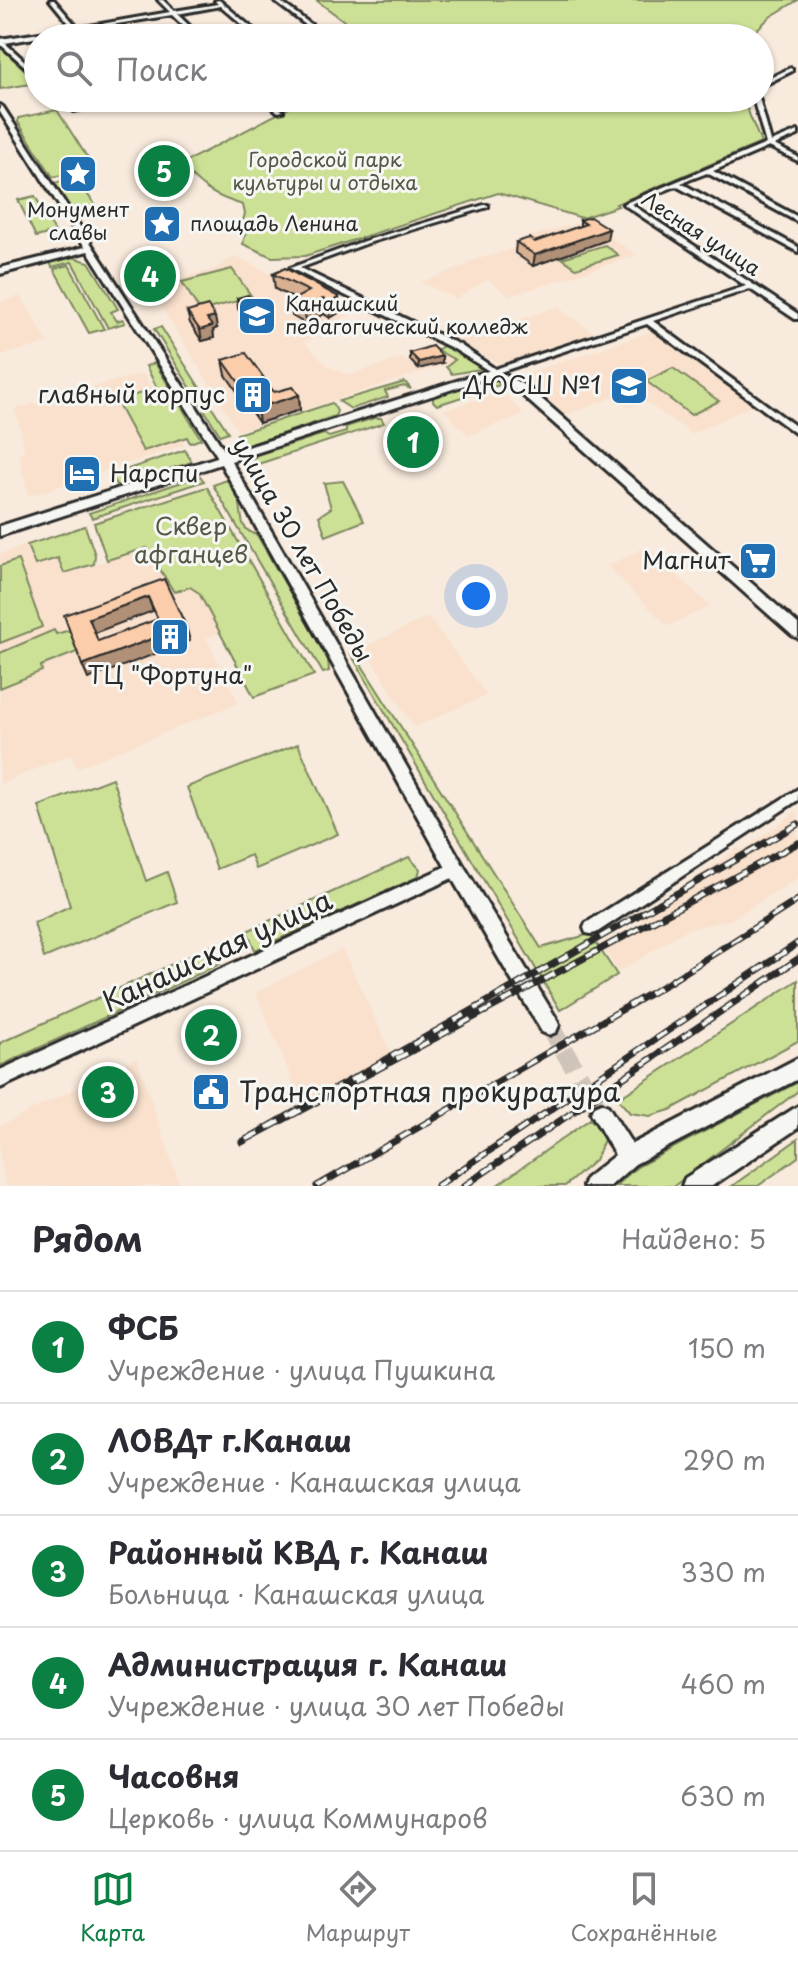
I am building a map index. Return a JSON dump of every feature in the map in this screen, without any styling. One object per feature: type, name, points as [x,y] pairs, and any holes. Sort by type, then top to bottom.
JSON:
[{"type":"main road","points":[[377,408],[494,372],[525,391],[798,632]]},
{"type":"main road","points":[[0,531],[223,457]]},
{"type":"main road","name":"улица 30 лет Победы","points":[[223,457],[456,869],[549,1025]]},
{"type":"main road","points":[[594,1186],[628,1157],[798,1068]]},
{"type":"main road","points":[[601,1113],[628,1157]]},
{"type":"main road","points":[[693,1186],[798,1116]]},
{"type":"street","points":[[52,0],[72,24]]},
{"type":"street","points":[[160,0],[184,24]]},
{"type":"street","points":[[275,0],[307,24]]},
{"type":"street","points":[[106,24],[218,2],[244,24]]},
{"type":"street","points":[[0,42],[24,38]]},
{"type":"street","points":[[0,42],[24,63]]},
{"type":"street","points":[[774,78],[790,70]]},
{"type":"street","name":"улица 30 лет Победы","points":[[0,107],[223,457]]},
{"type":"street","points":[[760,112],[769,145],[798,159]]},
{"type":"street","points":[[676,183],[798,133]]},
{"type":"street","points":[[707,170],[798,220]]},
{"type":"street","points":[[676,183],[798,250]]},
{"type":"street","name":"Лесная улица","points":[[676,183],[626,204],[798,317]]},
{"type":"street","points":[[486,206],[366,242],[294,268],[457,347],[494,372],[752,286]]},
{"type":"street","points":[[0,271],[91,248]]},
{"type":"street","points":[[648,321],[798,432]]},
{"type":"street","points":[[223,457],[377,408]]},
{"type":"street","points":[[591,928],[798,794]]},
{"type":"street","name":"Канашская улица","points":[[0,1079],[456,869]]},
{"type":"shaded area","points":[[586,221],[637,255],[510,296],[487,279],[456,299],[421,282],[468,265],[466,263],[521,246],[530,240],[527,237]]},
{"type":"shaded area","points":[[235,256],[351,314],[323,328],[333,333],[303,341],[329,367],[349,375],[403,358],[406,362],[437,350],[456,361],[238,431],[148,285],[213,270]]},
{"type":"shaded area","points":[[21,296],[48,343],[0,356],[0,302]]},
{"type":"shaded area","points":[[557,307],[594,333],[500,364],[456,341]]},
{"type":"shaded area","name":"ДЮСШ №1","points":[[653,331],[753,405],[692,434],[643,400],[628,407],[616,396],[564,416],[520,376]]},
{"type":"shaded area","points":[[143,373],[184,445],[29,496],[19,455],[25,449],[15,409]]},
{"type":"shaded area","points":[[503,393],[524,414],[468,435],[444,410]]},
{"type":"shaded area","points":[[27,545],[35,565],[59,558],[65,573],[147,548],[174,592],[190,587],[199,594],[220,633],[206,638],[238,703],[77,768],[71,754],[0,784],[0,688],[42,671],[41,666],[67,630],[0,653],[0,554]]},
{"type":"shaded area","points":[[647,547],[710,606],[668,626],[607,566]]},
{"type":"shaded area","points":[[428,617],[487,695],[414,727],[364,647]]},
{"type":"shaded area","points":[[798,810],[798,878],[730,920],[687,929],[619,972],[600,944],[644,923],[640,917],[739,847],[743,850]]},
{"type":"shaded area","points":[[342,949],[395,1061],[304,1108],[256,993]]},
{"type":"shaded area","points":[[137,1058],[180,1186],[6,1186],[0,1155],[0,1126]]},
{"type":"green space","points":[[316,0],[798,0],[763,24],[348,24]]},
{"type":"green space","points":[[0,47],[24,69],[24,85],[0,89]]},
{"type":"green space","points":[[58,112],[94,168],[53,177],[18,118]]},
{"type":"green space","name":"Городской парк культуры и отдыха","points":[[281,112],[748,112],[761,143],[616,204],[618,206],[582,218],[498,193],[305,256],[272,257],[243,244],[246,232],[241,226],[245,214],[243,205],[208,190],[181,164]]},
{"type":"green space","points":[[71,179],[77,188],[82,187],[96,206],[73,212],[55,183]]},
{"type":"green space","points":[[35,196],[55,232],[36,237],[18,200]]},
{"type":"green space","points":[[605,245],[618,255],[576,268],[562,258]]},
{"type":"green space","points":[[72,257],[89,262],[118,309],[111,312],[117,321],[123,319],[125,323],[108,328],[72,262],[52,267],[50,262]]},
{"type":"green space","points":[[69,265],[104,329],[89,333],[54,269]]},
{"type":"green space","points":[[232,269],[252,297],[200,311],[182,282]]},
{"type":"green space","points":[[161,327],[228,432],[220,435],[154,329]]},
{"type":"green space","points":[[445,345],[483,364],[480,369],[452,374],[446,367],[455,360],[437,350]]},
{"type":"green space","points":[[155,363],[201,439],[190,443],[187,437],[143,451],[116,401],[157,388],[146,366]]},
{"type":"green space","points":[[673,368],[719,401],[691,415],[646,381]]},
{"type":"green space","points":[[405,382],[411,389],[404,386],[385,391],[388,397],[351,409],[339,401]]},
{"type":"green space","points":[[481,382],[505,383],[518,392],[499,385],[437,405],[433,401],[433,397]]},
{"type":"green space","points":[[332,403],[337,411],[335,416],[245,446],[237,434]]},
{"type":"green space","points":[[381,418],[384,423],[252,466],[250,462],[257,455],[324,434],[329,437],[346,432],[346,427]]},
{"type":"green space","points":[[185,450],[192,462],[117,486],[110,475]]},
{"type":"green space","points":[[200,476],[204,481],[92,518],[89,513]]},
{"type":"green space","points":[[227,480],[239,501],[245,527],[257,535],[328,659],[329,671],[323,673],[213,485]]},
{"type":"green space","points":[[343,481],[364,521],[326,536],[319,516],[331,508],[324,483]]},
{"type":"green space","name":"Сквер афганцев","points":[[207,487],[314,675],[254,697],[199,593],[190,587],[174,592],[147,548],[107,560],[94,523]]},
{"type":"green space","points":[[85,526],[95,555],[94,564],[64,573],[58,558],[35,565],[27,545]]},
{"type":"green space","points":[[18,560],[42,627],[0,643],[0,566]]},
{"type":"green space","points":[[54,630],[56,634],[70,630],[77,652],[41,666],[42,671],[0,688],[0,653]]},
{"type":"green space","points":[[354,653],[541,948],[590,934],[617,975],[560,1010],[351,654]]},
{"type":"green space","points":[[298,744],[338,834],[256,869],[251,855],[217,869],[187,787]]},
{"type":"green space","points":[[112,778],[146,881],[167,872],[177,902],[44,958],[34,923],[70,906],[39,806]]},
{"type":"green space","points":[[409,857],[420,869],[418,877],[255,950],[247,931]]},
{"type":"green space","points":[[214,945],[220,964],[0,1066],[0,1043]]},
{"type":"green space","points":[[798,980],[798,1041],[670,1110],[650,1116],[630,1113],[618,1099]]},
{"type":"green space","points":[[798,1082],[798,1091],[674,1186],[615,1186],[637,1167]]},
{"type":"green space","points":[[590,1119],[599,1127],[604,1140],[595,1160],[565,1186],[496,1186]]},
{"type":"green space","points":[[798,1139],[798,1157],[758,1186],[732,1186]]},
{"type":"building","points":[[590,217],[609,229],[535,255],[516,242],[529,238],[535,242],[586,224],[580,220]]},
{"type":"building","points":[[285,268],[339,297],[330,303],[323,299],[305,309],[291,301],[309,291],[273,274]]},
{"type":"building","points":[[248,295],[259,309],[248,312],[237,298]]},
{"type":"building","points":[[208,306],[215,317],[207,319],[212,326],[200,330],[187,312]]},
{"type":"building","points":[[432,346],[442,356],[419,362],[410,353]]},
{"type":"building","points":[[246,353],[274,392],[293,387],[299,395],[257,408],[223,360]]},
{"type":"building","points":[[164,579],[186,626],[82,665],[64,615]],"holes":[[[148,597],[158,619],[98,641],[89,618]]]},
{"type":"tunnel","points":[[549,1025],[601,1113]]},
{"type":"railway","points":[[795,826],[798,824],[242,1142],[798,843]]},
{"type":"railway","points":[[317,1186],[668,983],[798,900]]},
{"type":"railway","points":[[437,1186],[798,943]]},
{"type":"railway","points":[[464,1186],[798,959]]},
{"type":"place","name":"Часовня","points":[[164,171]]},
{"type":"place","name":"Монумент славы","points":[[78,174]]},
{"type":"place","name":"площадь Ленина","points":[[162,224]]},
{"type":"place","name":"Администрация г. Канаш","points":[[150,276]]},
{"type":"place","name":"Канашский педагогический колледж","points":[[257,316]]},
{"type":"place","name":"ДЮСШ №1","points":[[629,386]]},
{"type":"place","name":"главный корпус","points":[[253,395]]},
{"type":"place","name":"ФСБ","points":[[413,442]]},
{"type":"place","name":"Нарспи","points":[[82,474]]},
{"type":"place","name":"Магнит","points":[[758,561]]},
{"type":"place","name":"ТЦ \"Фортуна\"","points":[[170,637]]},
{"type":"place","name":"ЛОВДт г.Канаш","points":[[211,1035]]},
{"type":"place","name":"Районный КВД г. Канаш","points":[[108,1092]]},
{"type":"place","name":"Транспортная прокуратура","points":[[211,1092]]}]
